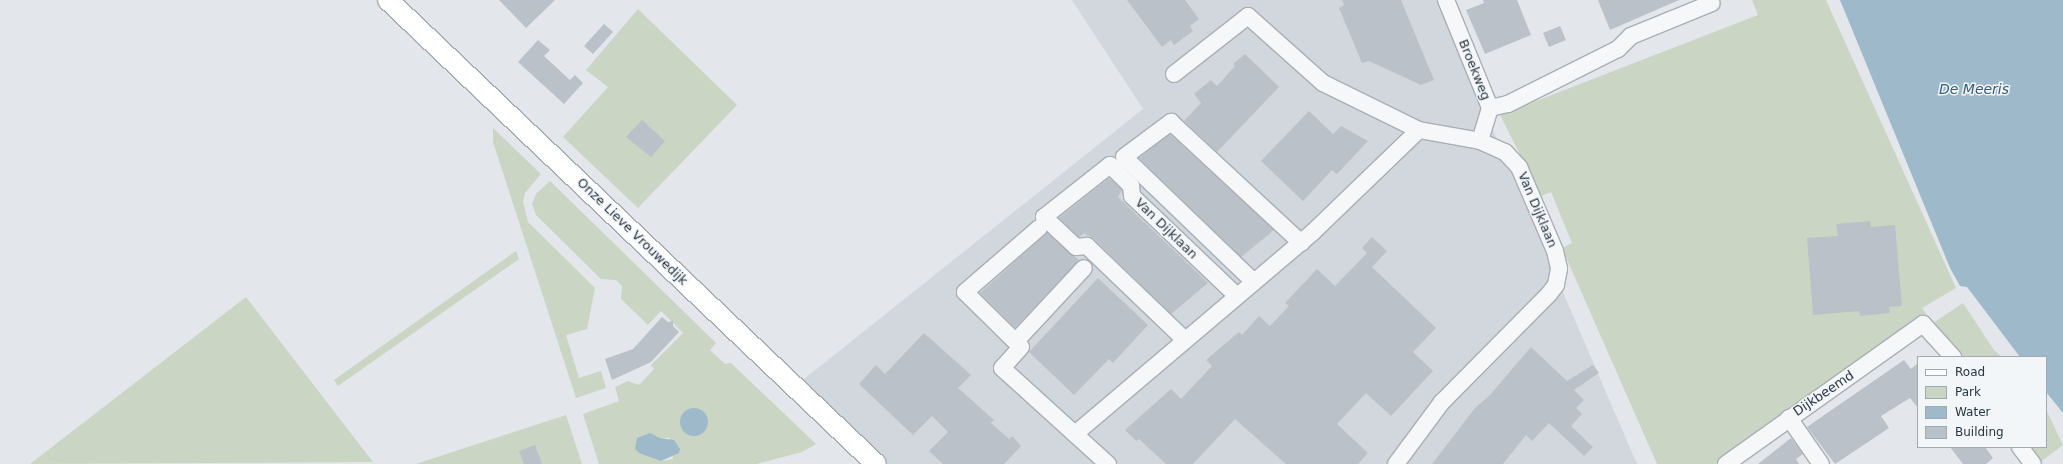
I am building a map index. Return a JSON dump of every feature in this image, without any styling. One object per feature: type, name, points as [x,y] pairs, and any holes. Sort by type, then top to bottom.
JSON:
[{"type":"main road","name":"Onze Lieve Vrouwedijk","points":[[388,0],[876,464]]},
{"type":"street","name":"Broekweg","points":[[1446,0],[1490,108],[1480,141]]},
{"type":"street","points":[[1490,108],[1508,104],[1618,49],[1631,36],[1712,3]]},
{"type":"street","name":"Van Dijklaan","points":[[1174,74],[1248,16],[1323,83],[1419,130],[1480,141],[1505,152],[1519,168],[1555,251],[1559,270],[1556,285],[1442,402],[1396,464]]},
{"type":"street","name":"Van Dijklaan","points":[[1254,282],[1124,157],[1171,122],[1301,243]]},
{"type":"street","points":[[1075,434],[1301,243],[1419,130]]},
{"type":"street","name":"Van Dijklaan","points":[[1185,340],[1087,246],[1076,247],[1044,217],[1110,165],[1130,186],[1132,196],[1237,296]]},
{"type":"street","points":[[1039,228],[965,292],[1016,340],[1021,347],[1002,368],[1108,464]]},
{"type":"street","points":[[1016,340],[1084,268]]},
{"type":"street","name":"Dijkbeemd","points":[[1726,464],[1924,324],[1952,356]]},
{"type":"street","points":[[1789,418],[1821,464]]},
{"type":"street","points":[[2021,448],[2033,464]]},
{"type":"shaded area","points":[[1072,0],[1437,0],[1637,464],[872,464],[794,387],[1143,109]]},
{"type":"green space","points":[[1752,0],[1826,0],[1956,288],[1922,308],[1927,315],[1716,464],[1657,464],[1562,248],[1572,243],[1551,192],[1541,196],[1500,115],[1758,15]]},
{"type":"green space","points":[[638,9],[737,105],[638,208],[563,137],[608,87],[586,70]]},
{"type":"green space","points":[[493,128],[541,174],[525,193],[523,202],[528,222],[595,288],[587,329],[566,335],[579,378],[601,371],[606,388],[576,398],[493,142]]},
{"type":"green space","points":[[550,181],[716,343],[710,350],[725,364],[731,363],[816,444],[802,452],[756,464],[599,464],[583,414],[619,401],[615,387],[628,381],[639,385],[654,369],[651,365],[683,333],[661,311],[648,325],[621,299],[622,286],[616,280],[601,279],[536,215],[532,204],[536,194]],"holes":[[[695,408],[702,411],[702,434],[684,432],[685,412]],[[660,438],[670,438],[673,459],[661,461]]]},
{"type":"green space","points":[[516,251],[519,259],[338,386],[334,380]]},
{"type":"green space","points":[[246,297],[373,462],[30,464]]},
{"type":"green space","points":[[1963,303],[1994,350],[2001,356],[1958,356],[1933,323]]},
{"type":"green space","points":[[2047,411],[2063,445],[2039,463],[2028,448],[2047,448]]},
{"type":"green space","points":[[566,415],[582,464],[416,464]]},
{"type":"water","name":"De Meeris","points":[[1840,0],[2063,0],[2063,413],[2047,393],[2047,356],[2019,356],[1967,287],[1960,286],[1950,268]]},
{"type":"water","points":[[694,408],[704,412],[708,422],[704,432],[694,436],[684,432],[680,422],[684,412]]},
{"type":"water","points":[[650,433],[660,438],[674,440],[680,449],[679,453],[661,461],[639,453],[635,449],[637,438]]},
{"type":"building","points":[[499,0],[555,0],[526,28]]},
{"type":"building","points":[[1127,0],[1185,0],[1199,19],[1190,26],[1193,31],[1174,45],[1171,40],[1162,47]]},
{"type":"building","points":[[1342,0],[1401,0],[1434,80],[1421,85],[1369,61],[1362,63],[1339,8],[1344,5]]},
{"type":"building","points":[[1483,0],[1517,0],[1531,35],[1485,54],[1466,10],[1484,3]]},
{"type":"building","points":[[1598,0],[1679,0],[1610,30]]},
{"type":"building","points":[[604,24],[613,32],[593,54],[584,46]]},
{"type":"building","points":[[1560,26],[1566,40],[1549,47],[1543,33]]},
{"type":"building","points":[[538,40],[550,50],[544,56],[570,80],[575,75],[583,83],[564,104],[518,62]]},
{"type":"building","points":[[1245,54],[1279,87],[1217,152],[1184,121],[1201,103],[1194,94],[1211,80],[1217,86],[1235,66],[1233,64]]},
{"type":"building","points":[[1309,111],[1333,134],[1341,126],[1368,141],[1337,174],[1332,170],[1303,201],[1261,161]]},
{"type":"building","points":[[642,120],[665,141],[651,157],[626,137]]},
{"type":"building","points":[[1170,134],[1274,230],[1241,257],[1139,158]]},
{"type":"building","points":[[1109,178],[1122,190],[1118,197],[1208,283],[1171,314],[1094,239],[1084,233],[1079,237],[1059,218]]},
{"type":"building","points":[[1870,221],[1871,227],[1895,225],[1902,306],[1889,307],[1890,313],[1860,316],[1859,311],[1813,315],[1807,238],[1838,236],[1836,224]]},
{"type":"building","points":[[1047,233],[1079,260],[1015,328],[980,293]]},
{"type":"building","points":[[1372,237],[1387,251],[1372,267],[1436,328],[1413,352],[1433,371],[1391,416],[1366,393],[1337,424],[1368,453],[1358,464],[1286,464],[1235,419],[1193,464],[1166,464],[1139,439],[1136,441],[1125,430],[1171,389],[1181,399],[1212,366],[1206,360],[1239,332],[1242,335],[1259,316],[1270,326],[1289,306],[1285,303],[1317,269],[1335,286],[1367,253],[1362,248]]},
{"type":"building","points":[[1098,278],[1148,325],[1113,363],[1109,359],[1074,395],[1029,352]]},
{"type":"building","points":[[662,317],[668,322],[673,321],[673,326],[679,332],[651,362],[612,380],[605,359],[633,349]]},
{"type":"building","points":[[924,333],[971,375],[958,388],[994,420],[991,423],[1009,439],[1012,436],[1021,446],[1004,464],[943,464],[929,451],[948,432],[932,416],[913,435],[859,384],[876,365],[885,374]]},
{"type":"building","points":[[1531,347],[1567,381],[1593,365],[1599,373],[1574,390],[1584,400],[1576,408],[1582,414],[1571,426],[1593,447],[1584,456],[1549,423],[1532,441],[1526,435],[1503,464],[1432,464],[1475,408],[1490,395]]},
{"type":"building","points":[[1904,360],[1911,369],[1917,364],[1917,407],[1910,398],[1881,416],[1889,428],[1835,464],[1807,427]]},
{"type":"building","points":[[1791,438],[1803,454],[1796,459],[1799,464],[1758,464]]},
{"type":"building","points":[[535,445],[542,464],[524,464],[519,451]]},
{"type":"building","points":[[1951,448],[1986,448],[1993,458],[1986,464],[1963,464]]}]
